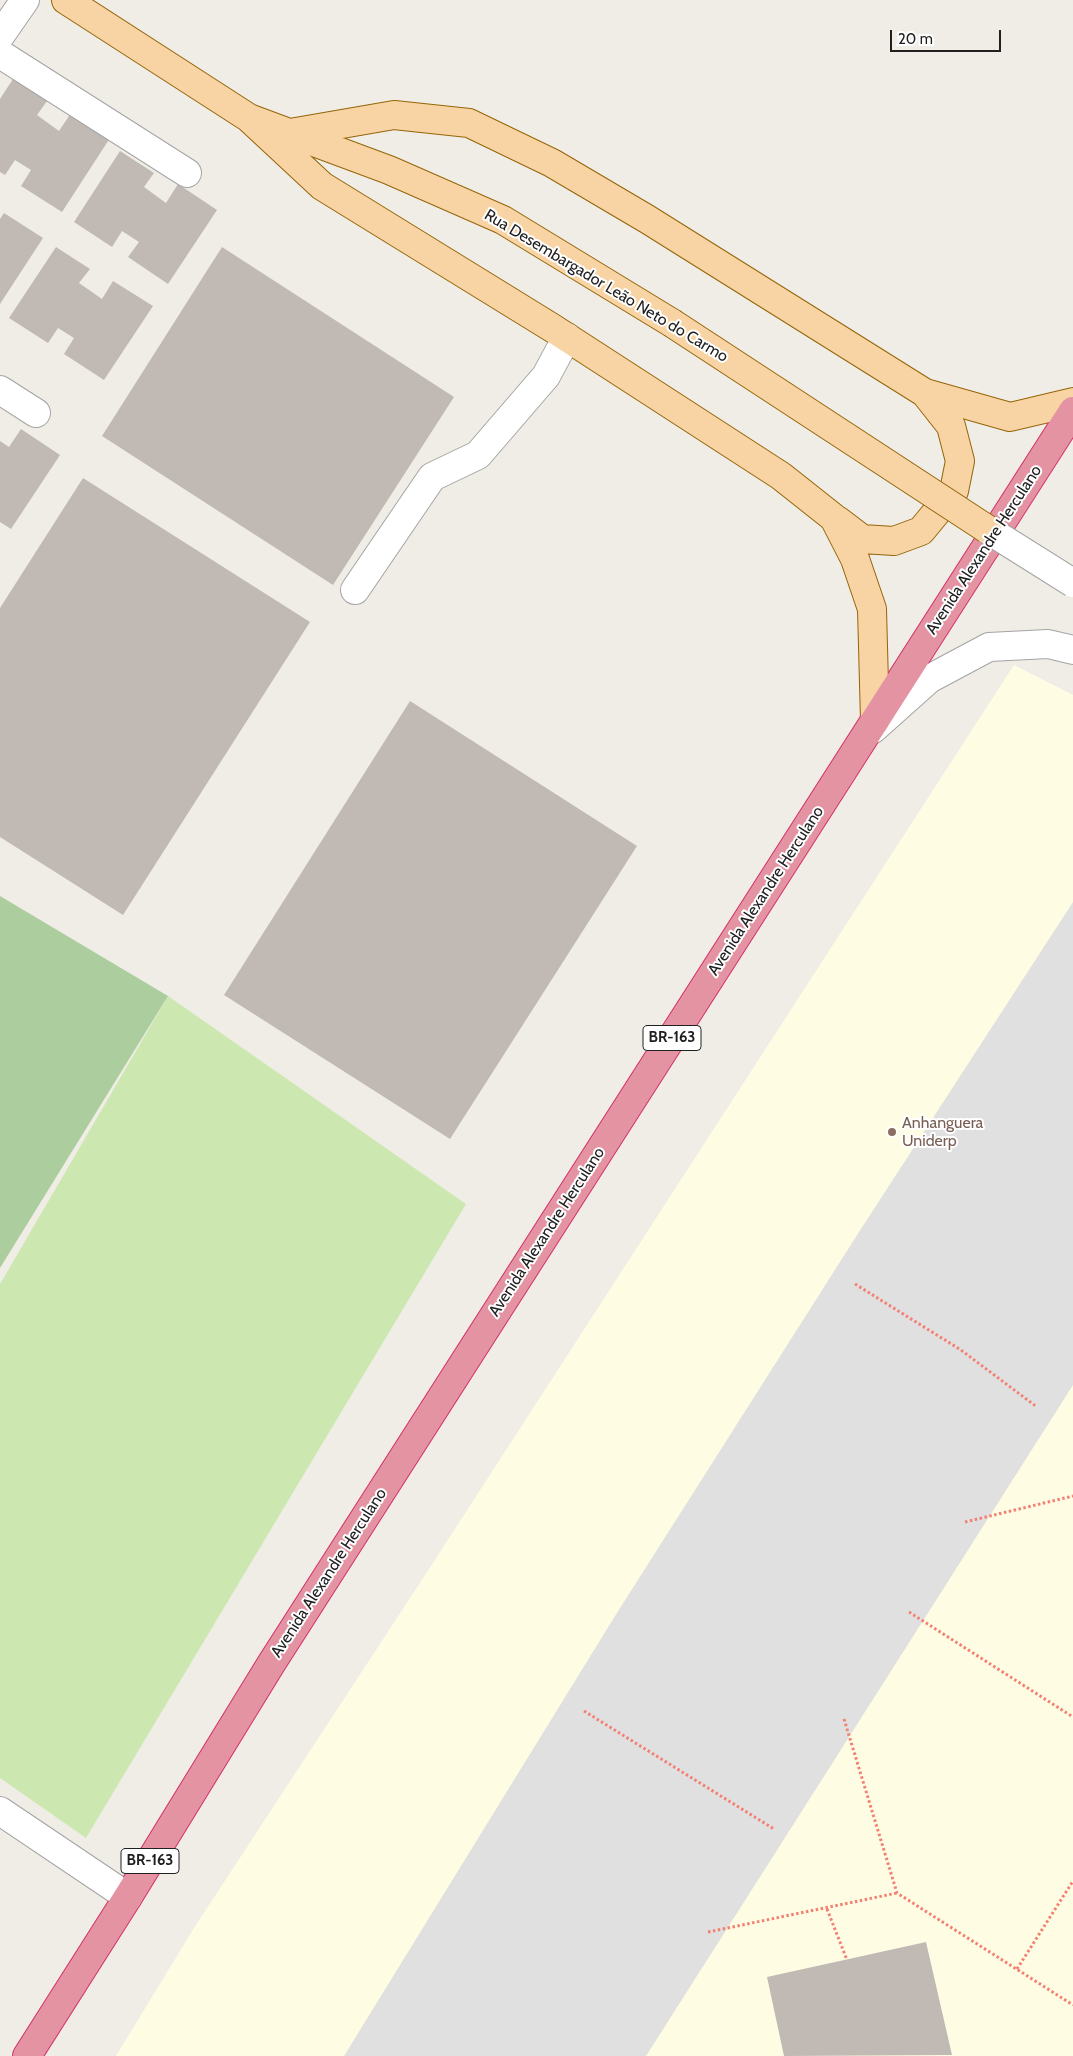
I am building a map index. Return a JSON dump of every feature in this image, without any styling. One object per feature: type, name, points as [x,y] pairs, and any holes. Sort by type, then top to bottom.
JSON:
[{"type":"highway","name":"Avenida Alexandre Herculano","points":[[27,2056],[128,1897],[271,1664],[1073,411]]},
{"type":"main road","name":"Rua Desembargador Leão Neto do Carmo","points":[[66,0],[249,118],[389,170],[502,220],[672,323],[986,529]]},
{"type":"main road","points":[[290,133],[394,115],[470,123],[552,163],[639,214],[925,393],[1010,417],[1073,402]]},
{"type":"main road","points":[[249,118],[322,186],[567,338],[781,476],[862,539],[894,541],[921,532],[954,491],[960,461],[951,426],[925,393]]},
{"type":"main road","points":[[834,518],[855,559],[872,609],[869,730]]},
{"type":"street","points":[[0,36],[24,0]]},
{"type":"street","points":[[0,54],[187,173]]},
{"type":"street","points":[[355,590],[432,477],[478,455],[546,376],[567,338]]},
{"type":"street","points":[[0,390],[36,413]]},
{"type":"street","name":"Rua Desembargador Leão Neto do Carmo","points":[[986,529],[1073,583]]},
{"type":"street","points":[[869,730],[929,679],[989,646],[1048,644],[1073,650]]},
{"type":"street","points":[[0,1811],[128,1897]]},
{"type":"path","points":[[855,1284],[961,1350],[1037,1407]]},
{"type":"path","points":[[965,1522],[1073,1496]]},
{"type":"path","points":[[909,1612],[1073,1717]]},
{"type":"path","points":[[584,1711],[774,1829]]},
{"type":"path","points":[[844,1719],[898,1893],[1073,2005]]},
{"type":"path","points":[[1017,1969],[1073,1881]]},
{"type":"path","points":[[708,1932],[898,1893]]},
{"type":"path","points":[[827,1909],[847,1960]]},
{"type":"shaded area","name":"Anhanguera Uniderp","points":[[1014,665],[1073,695],[1073,2056],[116,2056],[194,1928],[429,1569]]},
{"type":"shaded area","points":[[1073,902],[1073,1385],[646,2056],[344,2056],[615,1616],[859,1232]]},
{"type":"green space","points":[[0,896],[168,996],[0,1268]]},
{"type":"green space","points":[[168,996],[466,1204],[86,1838],[0,1778],[0,1284]]},
{"type":"building","points":[[13,79],[47,101],[37,115],[59,131],[71,113],[110,138],[62,212],[21,186],[31,170],[15,160],[5,175],[0,172],[0,99]]},
{"type":"building","points":[[120,151],[154,173],[144,187],[166,203],[178,184],[217,210],[168,284],[128,257],[139,242],[122,231],[112,247],[74,222]]},
{"type":"building","points":[[4,213],[43,238],[0,304],[0,219]]},
{"type":"building","points":[[56,247],[90,269],[79,283],[102,299],[113,281],[153,306],[104,380],[64,354],[74,338],[58,328],[48,343],[9,318]]},
{"type":"building","points":[[222,247],[454,397],[333,585],[102,436]]},
{"type":"building","points":[[21,429],[60,455],[11,529],[0,522],[0,441],[9,447]]},
{"type":"building","points":[[83,478],[310,622],[123,915],[0,837],[0,608]]},
{"type":"building","points":[[410,701],[637,846],[450,1139],[224,995]]},
{"type":"building","points":[[926,1942],[952,2055],[784,2056],[767,1977]]},
{"type":"place","name":"Anhanguera Uniderp","points":[[892,1132]]}]
